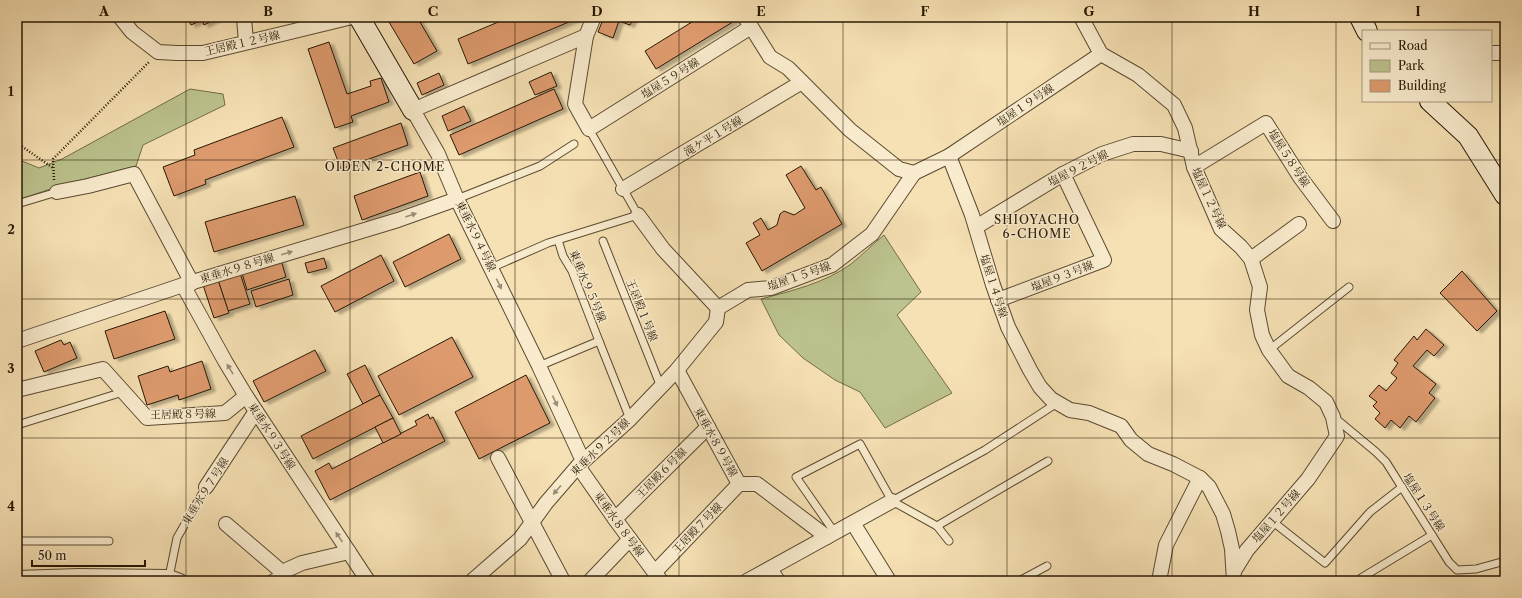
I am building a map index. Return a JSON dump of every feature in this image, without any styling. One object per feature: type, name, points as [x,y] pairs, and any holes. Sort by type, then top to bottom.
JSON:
[{"type":"street","points":[[120,17],[132,32],[158,52]]},
{"type":"street","points":[[246,17],[244,18],[246,42]]},
{"type":"street","name":"王居殿１２号線","points":[[158,52],[203,53],[352,17]]},
{"type":"street","name":"東垂水９４号線","points":[[359,17],[438,154],[458,199],[539,366],[581,464]]},
{"type":"street","points":[[589,129],[575,104],[586,36],[594,17]]},
{"type":"street","points":[[1080,17],[1101,54]]},
{"type":"street","points":[[1360,17],[1366,30]]},
{"type":"street","points":[[748,22],[770,57],[788,68],[850,130],[899,169],[914,173],[949,156]]},
{"type":"street","name":"塩屋５９号線","points":[[589,129],[748,22]]},
{"type":"street","points":[[413,110],[586,36]]},
{"type":"street","points":[[1492,54],[1505,53]]},
{"type":"street","name":"塩屋１２号線","points":[[1101,54],[1138,75],[1174,105],[1185,128],[1194,167],[1221,229],[1241,247],[1251,259],[1260,287],[1257,310],[1262,335],[1269,350],[1288,376],[1308,388],[1326,402],[1334,417],[1337,436],[1308,479],[1247,550],[1234,576]]},
{"type":"street","name":"塩屋１９号線","points":[[949,156],[1101,54]]},
{"type":"street","name":"滝ケ平１号線","points":[[623,189],[802,82]]},
{"type":"street","points":[[1431,102],[1468,136],[1505,195]]},
{"type":"street","name":"塩屋５８号線","points":[[1194,167],[1266,123],[1300,177],[1333,221]]},
{"type":"street","name":"塩屋９２号線","points":[[976,227],[1063,174],[1102,154],[1133,144],[1161,144],[1191,151]]},
{"type":"street","name":"塩屋１４号線","points":[[949,156],[976,227],[998,300],[1008,327],[1030,370],[1046,393],[1057,403],[1070,410],[1089,412],[1121,426],[1131,440],[1148,454],[1173,464],[1200,478],[1209,487],[1223,514],[1232,549],[1234,576]]},
{"type":"street","name":"塩屋１５号線","points":[[718,308],[748,290],[771,288],[832,265],[872,234],[914,173]]},
{"type":"street","name":"東垂水９３号線","points":[[57,192],[88,186],[134,174],[225,361],[246,396],[368,581]]},
{"type":"street","name":"塩屋９３号線","points":[[998,300],[1104,260],[1063,174]]},
{"type":"street","name":"東垂水９８号線","points":[[17,341],[187,284],[398,220],[458,199]]},
{"type":"street","points":[[638,215],[663,249],[718,308]]},
{"type":"street","points":[[1251,259],[1299,224]]},
{"type":"street","name":"東垂水９２号線","points":[[472,581],[520,539],[546,503],[581,464],[630,418],[677,370],[716,322],[718,308]]},
{"type":"street","name":"王居殿８号線","points":[[17,390],[102,369],[147,418],[225,413],[246,396]]},
{"type":"street","name":"東垂水８９号線","points":[[677,370],[739,484],[757,484],[831,535]]},
{"type":"street","name":"東垂水９７号線","points":[[206,488],[256,411]]},
{"type":"street","name":"王居殿６号線","points":[[615,519],[708,427]]},
{"type":"street","points":[[498,458],[563,581]]},
{"type":"street","name":"東垂水８８号線","points":[[581,464],[615,519],[658,577]]},
{"type":"street","points":[[1159,581],[1166,545],[1200,478]]},
{"type":"street","name":"王居殿７号線","points":[[658,577],[739,484]]},
{"type":"street","points":[[747,581],[892,501]]},
{"type":"street","points":[[853,523],[889,581]]},
{"type":"street","points":[[226,524],[282,572],[302,563],[349,552]]},
{"type":"street","points":[[590,581],[630,539]]},
{"type":"street","points":[[770,569],[778,581]]},
{"type":"street","points":[[17,578],[175,579]]},
{"type":"lane","points":[[589,129],[638,215]]},
{"type":"lane","points":[[458,199],[540,166],[574,144]]},
{"type":"lane","name":"東垂水９３号線","points":[[17,204],[57,192]]},
{"type":"lane","name":"東垂水９５号線","points":[[492,268],[558,240],[638,215]]},
{"type":"lane","name":"東垂水９５号線","points":[[558,240],[563,256],[572,271],[630,418]]},
{"type":"lane","name":"王居殿１号線","points":[[603,241],[661,387]]},
{"type":"lane","points":[[1269,350],[1349,287]]},
{"type":"lane","points":[[539,366],[599,341]]},
{"type":"lane","points":[[17,425],[124,392]]},
{"type":"lane","points":[[892,501],[985,450],[1057,403]]},
{"type":"lane","name":"塩屋１３号線","points":[[1334,417],[1386,462],[1449,562],[1457,570],[1476,569],[1505,561]]},
{"type":"lane","points":[[831,535],[796,477],[860,444],[892,501],[937,526],[950,541]]},
{"type":"lane","points":[[937,526],[1048,461]]},
{"type":"lane","points":[[1272,521],[1325,563],[1370,512],[1402,487]]},
{"type":"lane","name":"東垂水９７号線","points":[[175,579],[176,538],[206,488]]},
{"type":"lane","points":[[1359,581],[1361,578],[1432,535]]},
{"type":"lane","points":[[17,541],[109,541]]},
{"type":"lane","points":[[1019,581],[1047,566]]},
{"type":"lane","points":[[268,581],[282,572]]},
{"type":"path","points":[[57,192],[53,176],[53,159],[158,52]]},
{"type":"path","points":[[17,143],[53,168]]},
{"type":"green space","points":[[190,89],[223,94],[225,105],[143,145],[136,166],[63,185],[17,200],[17,159],[39,168],[62,159]]},
{"type":"green space","points":[[884,235],[921,292],[897,315],[952,393],[885,428],[860,392],[835,380],[803,358],[779,335],[761,299],[808,286],[841,271]]},
{"type":"building","points":[[187,17],[218,18],[204,25],[202,20],[191,25]]},
{"type":"building","points":[[386,17],[417,17],[437,51],[414,64]]},
{"type":"building","points":[[510,17],[581,17],[468,64],[458,39]]},
{"type":"building","points":[[604,17],[634,17],[630,25],[619,21],[613,38],[598,32]]},
{"type":"building","points":[[700,17],[734,17],[736,20],[656,69],[645,51]]},
{"type":"building","points":[[329,42],[347,94],[371,86],[370,81],[381,78],[389,102],[351,116],[353,122],[335,128],[308,49]]},
{"type":"building","points":[[551,72],[557,86],[535,95],[529,82]]},
{"type":"building","points":[[439,73],[444,85],[422,95],[417,83]]},
{"type":"building","points":[[554,89],[563,109],[459,155],[450,135]]},
{"type":"building","points":[[464,106],[471,121],[448,131],[442,116]]},
{"type":"building","points":[[282,117],[294,147],[205,180],[206,184],[174,196],[163,167],[195,155],[194,150]]},
{"type":"building","points":[[401,123],[408,145],[341,169],[333,148]]},
{"type":"building","points":[[801,166],[816,190],[821,187],[842,224],[762,271],[746,243],[760,235],[753,223],[761,218],[768,230],[777,225],[780,214],[784,211],[794,215],[805,208],[786,175]]},
{"type":"building","points":[[420,172],[428,196],[362,220],[354,196]]},
{"type":"building","points":[[295,196],[304,225],[214,252],[205,222]]},
{"type":"building","points":[[449,234],[461,259],[405,287],[393,262]]},
{"type":"building","points":[[381,255],[394,281],[335,312],[321,286]]},
{"type":"building","points":[[324,258],[327,268],[308,273],[305,263]]},
{"type":"building","points":[[281,260],[286,277],[247,290],[242,273]]},
{"type":"building","points":[[1462,271],[1497,311],[1477,331],[1440,293]]},
{"type":"building","points":[[240,273],[250,304],[228,311],[218,280]]},
{"type":"building","points":[[289,279],[293,295],[256,307],[251,291]]},
{"type":"building","points":[[218,280],[229,313],[214,318],[203,285]]},
{"type":"building","points":[[165,311],[175,339],[114,359],[105,331]]},
{"type":"building","points":[[1426,329],[1444,345],[1434,356],[1427,350],[1413,366],[1436,384],[1429,393],[1435,398],[1416,422],[1409,416],[1400,428],[1391,420],[1385,428],[1375,419],[1380,413],[1373,406],[1377,402],[1369,396],[1379,385],[1386,391],[1397,378],[1391,373],[1398,363],[1394,360],[1414,336],[1417,340]]},
{"type":"building","points":[[452,337],[473,377],[399,415],[378,376]]},
{"type":"building","points":[[61,340],[64,345],[70,342],[77,358],[44,372],[35,351]]},
{"type":"building","points":[[315,350],[326,371],[264,402],[253,381]]},
{"type":"building","points":[[202,361],[211,389],[179,400],[178,395],[147,405],[138,376],[168,366],[170,372]]},
{"type":"building","points":[[365,365],[380,395],[363,404],[347,374]]},
{"type":"building","points":[[526,375],[550,423],[479,459],[455,412]]},
{"type":"building","points":[[380,395],[393,418],[313,459],[301,436]]},
{"type":"building","points":[[428,414],[430,419],[433,417],[445,441],[330,500],[315,471],[329,463],[332,469],[417,425],[415,421]]},
{"type":"building","points":[[393,418],[401,434],[383,443],[375,427]]},
{"type":"district","name":"OIDEN 2-CHOME","points":[[385,166]]},
{"type":"district","name":"SHIOYACHO 6-CHOME","points":[[1037,226]]}]
